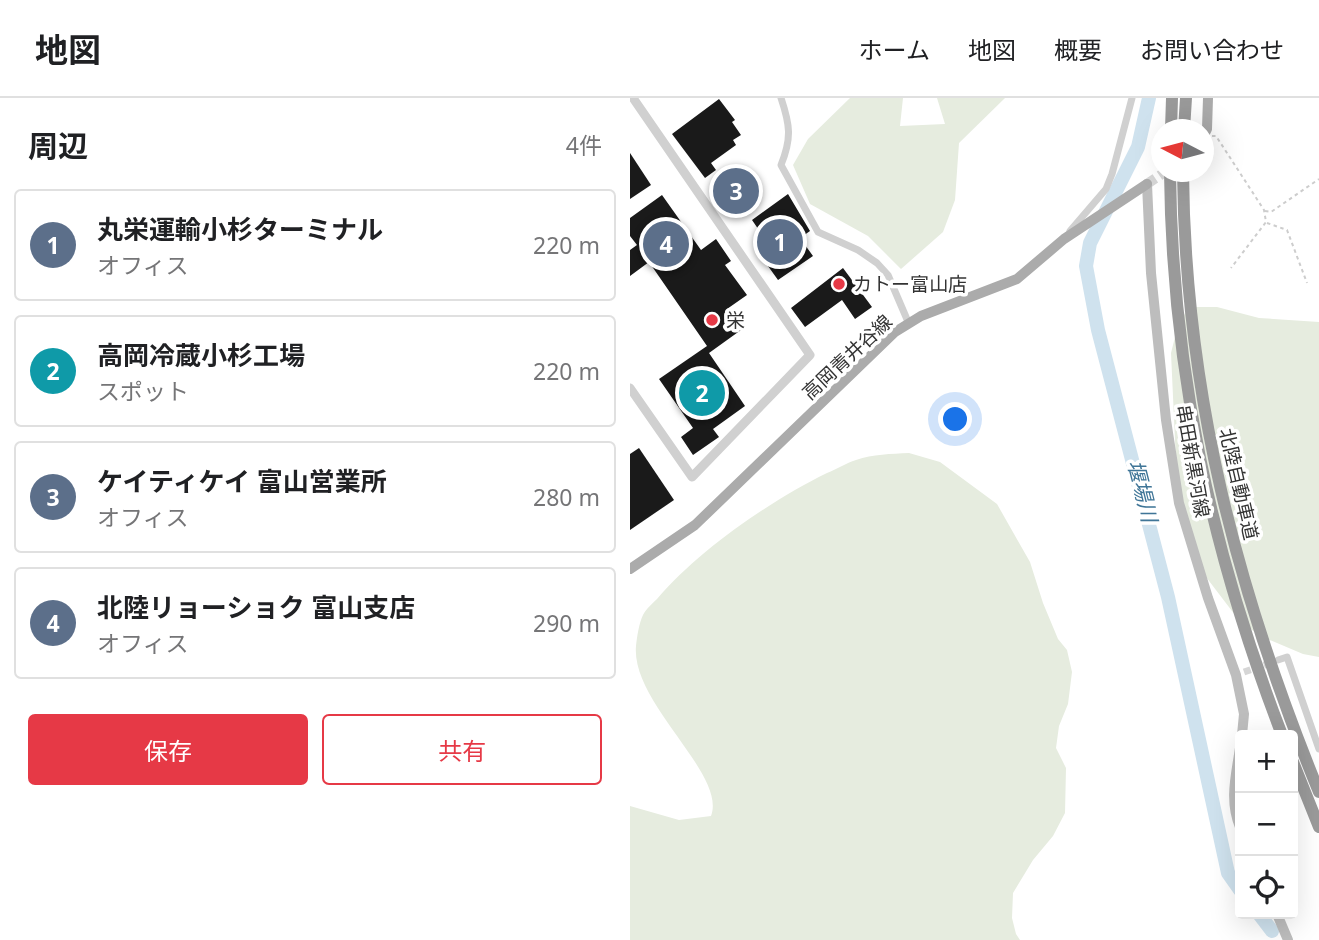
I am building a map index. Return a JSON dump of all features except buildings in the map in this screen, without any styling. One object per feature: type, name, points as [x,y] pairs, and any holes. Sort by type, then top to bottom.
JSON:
[{"type":"highway","points":[[1171,119],[1172,98]]},
{"type":"highway","points":[[1185,119],[1186,98]]},
{"type":"highway","name":"北陸自動車道","points":[[1170,182],[1176,307],[1196,447],[1232,591],[1280,730]]},
{"type":"highway","name":"北陸自動車道","points":[[1183,182],[1185,256],[1194,349],[1219,490],[1260,633],[1319,792]]},
{"type":"highway","points":[[1298,774],[1319,827]]},
{"type":"main road","points":[[1208,119],[1209,98]]},
{"type":"main road","name":"高岡青井谷線","points":[[630,569],[695,525],[888,339],[921,316],[1017,279],[1063,239],[1084,228],[1147,184]]},
{"type":"main road","name":"串田新黒河線","points":[[1147,184],[1151,273],[1166,420],[1179,503],[1208,598],[1240,674],[1244,714],[1242,730]]},
{"type":"main road","points":[[1235,785],[1235,816]]},
{"type":"main road","points":[[1279,919],[1288,940]]},
{"type":"street","points":[[630,388],[692,477],[810,355],[633,98]]},
{"type":"street","points":[[781,98],[789,123],[789,145],[781,165],[818,232],[858,250],[877,263],[888,275],[909,324]]},
{"type":"street","points":[[1063,239],[1106,189],[1132,98]]},
{"type":"street","points":[[1279,660],[1287,657],[1319,749]]},
{"type":"path","points":[[1216,136],[1264,211],[1266,222],[1231,268]]},
{"type":"path","points":[[1264,211],[1271,212],[1319,179]]},
{"type":"path","points":[[1266,222],[1287,230],[1307,282]]},
{"type":"shaded area","points":[[850,98],[903,98],[900,126],[945,124],[937,98],[1005,98],[959,143],[955,200],[943,232],[901,269],[868,236],[810,204],[793,165],[808,139]]},
{"type":"shaded area","points":[[1189,307],[1217,307],[1259,318],[1319,322],[1319,657],[1303,654],[1258,635],[1235,615],[1203,573],[1177,484],[1171,353],[1178,325]]},
{"type":"shaded area","points":[[909,453],[940,462],[997,504],[1030,562],[1058,639],[1067,650],[1072,672],[1068,704],[1059,726],[1056,748],[1066,768],[1065,813],[1053,836],[1033,860],[1013,893],[1012,918],[1020,940],[630,940],[630,806],[679,820],[711,816],[712,799],[705,780],[648,691],[638,668],[636,646],[643,615],[693,563],[759,512],[805,484],[852,461],[875,455]]},
{"type":"waterway","name":"堰場川","points":[[1149,98],[1138,147],[1090,243],[1086,266],[1098,330],[1168,597],[1228,873],[1235,883]]},
{"type":"waterway","name":"堰場川","points":[[1263,919],[1272,931]]},
{"type":"tunnel","points":[[1147,184],[1151,181]]},
{"type":"tunnel","points":[[1244,672],[1273,662]]},
{"type":"place","name":"ケイティケイ 富山営業所","points":[[736,191]]},
{"type":"place","name":"丸栄運輸小杉ターミナル","points":[[780,242]]},
{"type":"place","name":"北陸リョーショク 富山支店","points":[[666,244]]},
{"type":"place","name":"カトー富山店","points":[[839,284]]},
{"type":"place","name":"栄","points":[[712,320]]},
{"type":"place","name":"高岡冷蔵小杉工場","points":[[702,393]]}]
